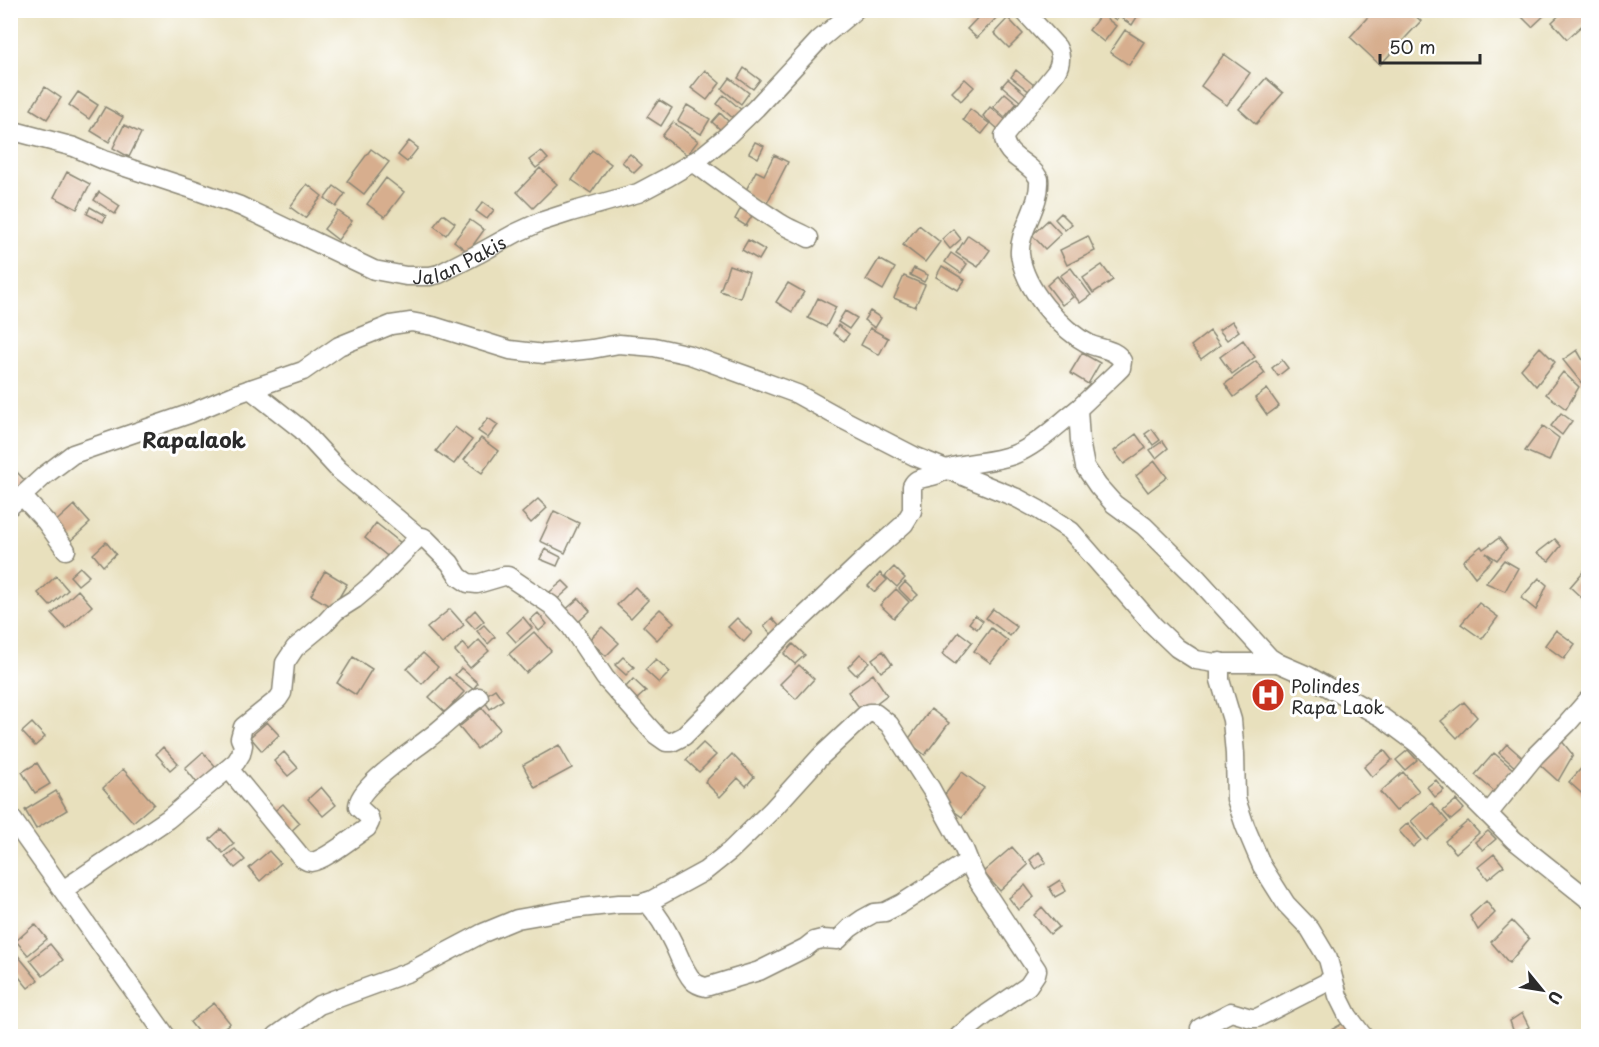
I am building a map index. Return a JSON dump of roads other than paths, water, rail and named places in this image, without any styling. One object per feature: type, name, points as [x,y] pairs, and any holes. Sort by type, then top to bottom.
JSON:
[{"type":"street","name":"Jalan Pakis","points":[[10,130],[74,147],[104,160],[240,206],[374,270],[406,276],[430,276],[439,274],[516,232],[540,222],[638,193],[693,162],[727,136],[819,40],[855,10]]},
{"type":"street","points":[[250,389],[302,430],[339,470],[419,537],[426,539],[450,563],[459,577],[468,583],[477,584],[508,576],[551,606],[571,627],[605,678],[647,727],[666,742],[684,736],[779,640],[904,524],[912,511],[911,489],[914,482],[921,477],[933,476],[947,469],[1016,454],[1078,409],[1121,368],[1120,356],[1090,344],[1064,327],[1035,295],[1022,262],[1020,252],[1022,242],[1037,199],[1039,179],[1033,170],[1008,151],[1004,136],[1056,72],[1060,60],[1057,47],[1023,10]]},
{"type":"street","points":[[693,162],[767,215],[809,238]]},
{"type":"street","points":[[66,550],[46,522],[16,501],[45,475],[74,454],[303,371],[339,346],[391,326],[411,322],[433,326],[510,350],[544,354],[619,344],[654,347],[690,356],[797,394],[914,456],[1017,498],[1071,531],[1153,625],[1177,648],[1196,660],[1215,663],[1278,663]]},
{"type":"street","points":[[1078,409],[1080,441],[1085,467],[1098,486],[1114,504],[1144,526],[1198,579],[1265,653],[1278,663],[1308,676],[1383,718],[1418,744],[1514,840],[1588,899]]},
{"type":"street","points":[[63,890],[168,819],[236,762],[243,745],[240,738],[243,727],[278,699],[282,693],[285,663],[295,648],[336,611],[355,599],[374,582],[419,537]]},
{"type":"street","points":[[1220,662],[1220,680],[1232,720],[1236,799],[1245,826],[1262,866],[1286,904],[1310,929],[1328,959],[1338,996],[1348,1016],[1363,1036]]},
{"type":"street","points":[[229,768],[302,858],[306,861],[315,861],[366,828],[370,822],[369,817],[357,804],[368,788],[396,762],[479,697]]},
{"type":"street","points":[[1488,814],[1536,756],[1588,700]]},
{"type":"street","points":[[276,1036],[319,1005],[409,972],[483,933],[517,919],[580,908],[640,904],[705,871],[730,851],[772,810],[850,728],[872,712],[884,718],[889,724],[932,789],[978,881],[1034,964],[1036,972],[1028,986],[958,1036]]},
{"type":"street","points":[[10,816],[164,1036]]},
{"type":"street","points":[[647,902],[672,940],[693,980],[699,986],[706,987],[759,971],[805,948],[814,940],[838,940],[863,919],[901,904],[968,861]]},
{"type":"street","points":[[1200,1028],[1231,1012],[1257,1018],[1333,979]]},
{"type":"place","name":"Polindes Rapa Laok","points":[[1268,695]]},
{"type":"district","name":"Rapalaok","points":[[194,439]]}]
